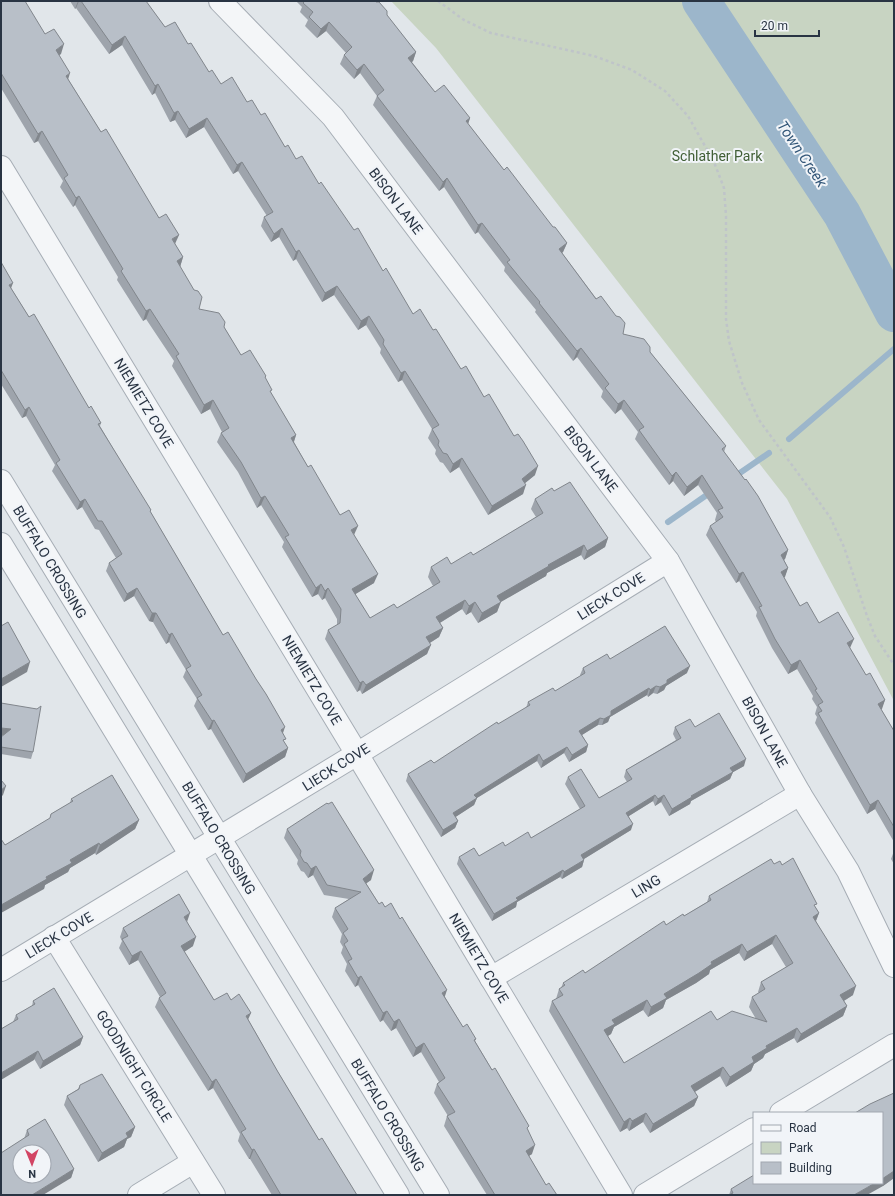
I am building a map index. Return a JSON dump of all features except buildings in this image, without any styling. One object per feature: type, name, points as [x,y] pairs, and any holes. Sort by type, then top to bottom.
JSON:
[{"type":"street","name":"BISON LANE","points":[[220,1],[333,117],[668,561],[800,794],[848,871],[894,966]]},
{"type":"street","name":"NIEMIETZ COVE","points":[[1,167],[357,754],[620,1195]]},
{"type":"street","name":"BUFFALO CROSSING","points":[[1,481],[438,1195]]},
{"type":"street","points":[[1,544],[398,1195]]},
{"type":"street","name":"LIECK COVE","points":[[1,970],[191,856],[668,561]]},
{"type":"street","name":"LING","points":[[491,978],[800,794]]},
{"type":"street","name":"GOODNIGHT CIRCLE","points":[[54,937],[214,1195]]},
{"type":"street","points":[[783,1112],[894,1045]]},
{"type":"street","points":[[645,1195],[753,1130]]},
{"type":"street","points":[[139,1195],[193,1162]]},
{"type":"path","points":[[438,1],[464,20],[491,33],[594,56],[632,70],[664,91],[688,116],[714,162],[724,188],[726,216],[726,319],[730,340],[742,383],[759,420],[830,517],[844,547],[875,636],[894,665]]},
{"type":"green space","name":"Schlather Park","points":[[391,1],[894,1],[894,701],[787,499],[436,48]]},
{"type":"waterway","name":"Town Creek","points":[[701,1],[842,214],[894,313]]},
{"type":"waterway","points":[[789,439],[894,349]]},
{"type":"waterway","points":[[734,477],[769,453]]},
{"type":"waterway","points":[[668,522],[711,492]]}]
